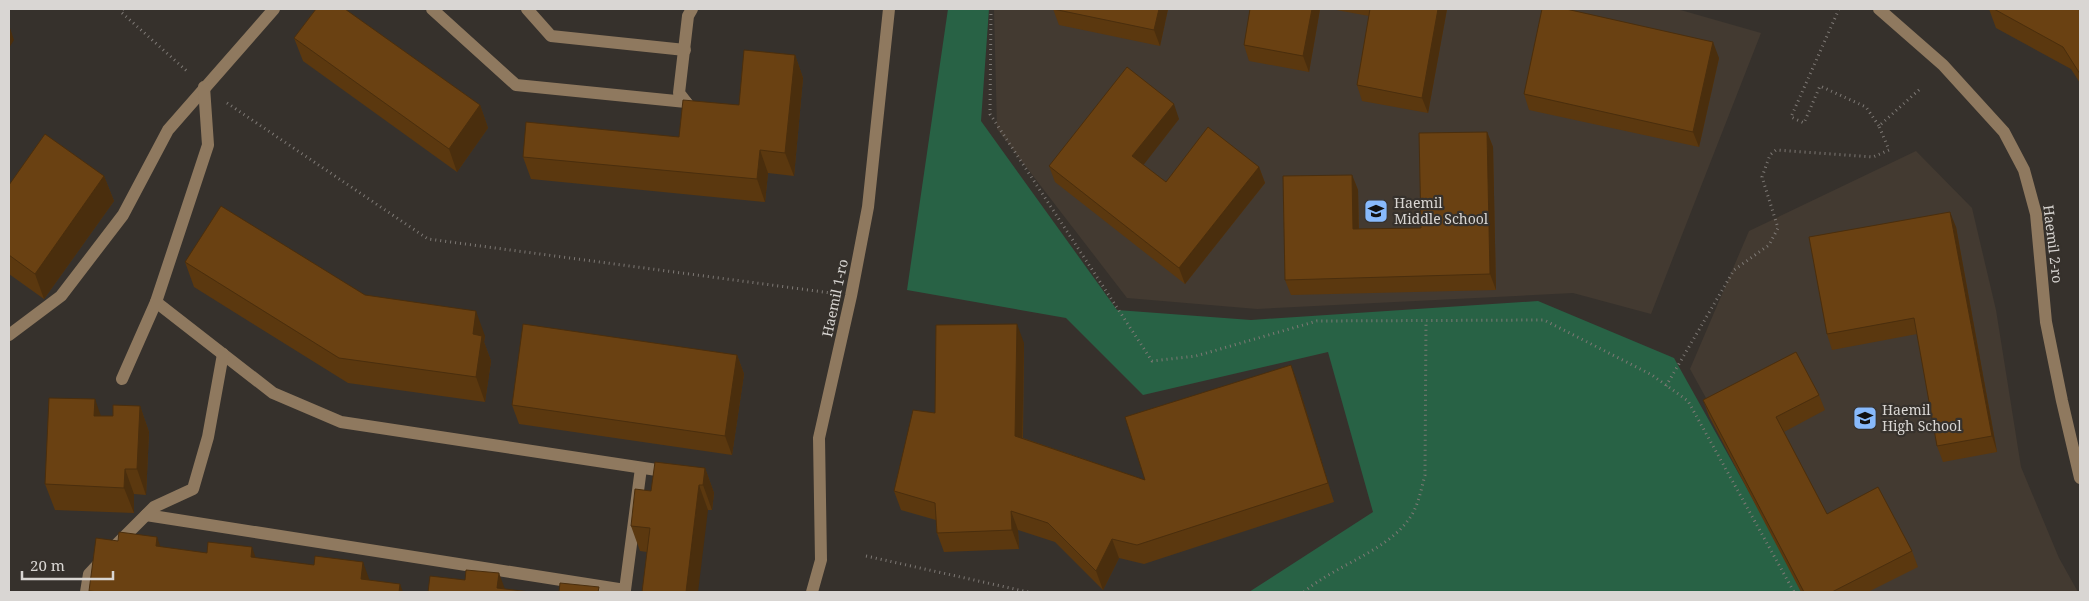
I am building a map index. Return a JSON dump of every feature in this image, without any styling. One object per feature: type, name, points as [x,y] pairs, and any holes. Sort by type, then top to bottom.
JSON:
[{"type":"street","points":[[9,335],[61,296],[123,215],[168,130],[274,9]]},
{"type":"street","points":[[432,9],[516,85],[686,102]]},
{"type":"street","points":[[527,9],[551,36],[685,50]]},
{"type":"street","points":[[692,9],[688,16],[680,93],[696,113]]},
{"type":"street","name":"Haemil 1-ro","points":[[812,592],[821,560],[819,438],[851,296],[868,207],[889,9]]},
{"type":"street","name":"Haemil 2-ro","points":[[1882,9],[1943,65],[2004,132],[2024,170],[2036,214],[2048,331],[2080,478]]},
{"type":"street","points":[[122,380],[156,302],[208,145],[204,88]]},
{"type":"street","points":[[156,302],[273,393],[341,422],[679,473]]},
{"type":"street","points":[[86,592],[89,574],[154,507],[193,489],[208,437],[223,354]]},
{"type":"street","points":[[146,515],[626,590],[641,468]]},
{"type":"path","points":[[123,9],[121,12],[204,88],[428,238],[851,296]]},
{"type":"path","points":[[991,9],[990,114],[1152,361],[1196,356],[1316,321],[1544,320],[1652,375],[1688,401],[1794,592]]},
{"type":"path","points":[[1666,386],[1734,270],[1769,245],[1778,228],[1762,177],[1770,155],[1776,150],[1872,157],[1889,150],[1879,126],[1866,107],[1820,86],[1804,123],[1791,117],[1839,9]]},
{"type":"path","points":[[1879,126],[1920,89]]},
{"type":"path","points":[[1304,592],[1315,582],[1390,539],[1409,519],[1420,497],[1424,475],[1426,321]]},
{"type":"path","points":[[866,556],[1028,592]]},
{"type":"shaded area","name":"Haemil Middle School","points":[[994,9],[1677,9],[1761,33],[1651,314],[1573,293],[1257,309],[1127,298],[997,129]]},
{"type":"shaded area","name":"Haemil High School","points":[[1916,151],[1972,208],[1996,310],[2021,467],[2059,558],[2078,592],[1813,592],[1690,369],[1749,231]]},
{"type":"green space","points":[[948,9],[989,9],[981,121],[1117,310],[1251,320],[1538,301],[1674,358],[1805,592],[1249,592],[1373,512],[1328,352],[1143,395],[1066,318],[907,290]]},
{"type":"building","points":[[316,9],[345,9],[480,105],[449,149],[294,38]]},
{"type":"building","points":[[1053,9],[1159,9],[1154,30]]},
{"type":"building","points":[[1250,9],[1312,9],[1303,56],[1244,45]]},
{"type":"building","points":[[1370,9],[1438,9],[1422,98],[1357,85]]},
{"type":"building","points":[[1542,9],[1566,9],[1713,42],[1693,132],[1524,94]]},
{"type":"building","points":[[1994,9],[2080,9],[2080,74],[2063,47]]},
{"type":"building","points":[[744,50],[795,55],[785,153],[760,150],[757,179],[523,157],[526,122],[679,137],[683,100],[739,105]]},
{"type":"building","points":[[1127,67],[1174,104],[1132,156],[1166,182],[1208,127],[1259,167],[1179,268],[1049,166]]},
{"type":"building","points":[[1487,132],[1490,274],[1285,280],[1283,176],[1352,175],[1353,229],[1421,228],[1419,133]]},
{"type":"building","points":[[45,134],[104,176],[35,274],[9,255],[9,185]]},
{"type":"building","points":[[221,206],[365,295],[476,311],[473,334],[482,336],[476,377],[339,358],[185,262]]},
{"type":"building","points":[[1950,212],[1992,436],[1937,446],[1914,318],[1827,334],[1809,237]]},
{"type":"building","points":[[523,324],[737,355],[725,436],[512,405]]},
{"type":"building","points":[[1017,324],[1015,436],[1145,480],[1125,417],[1291,365],[1328,483],[1137,545],[1112,539],[1096,571],[1048,523],[1011,511],[1012,530],[937,533],[935,503],[894,491],[913,410],[935,413],[936,325]]},
{"type":"building","points":[[1796,352],[1819,395],[1776,417],[1827,514],[1878,487],[1912,551],[1832,592],[1804,592],[1703,400]]},
{"type":"building","points":[[49,398],[95,399],[94,416],[113,416],[113,405],[140,406],[137,469],[125,469],[124,488],[45,484]]},
{"type":"building","points":[[655,462],[705,468],[703,485],[699,485],[686,592],[642,592],[650,528],[631,526],[635,489],[651,491]]},
{"type":"building","points":[[119,532],[157,537],[156,546],[207,553],[208,542],[252,547],[251,557],[314,565],[315,556],[363,562],[361,579],[400,584],[399,592],[89,591],[96,538],[118,541]]},
{"type":"building","points":[[466,570],[499,573],[497,588],[530,592],[428,592],[430,576],[465,580]]},
{"type":"building","points":[[560,583],[599,587],[598,592],[559,592]]},
{"type":"place","name":"Haemil Middle School","points":[[1376,211]]},
{"type":"place","name":"Haemil High School","points":[[1865,418]]}]
